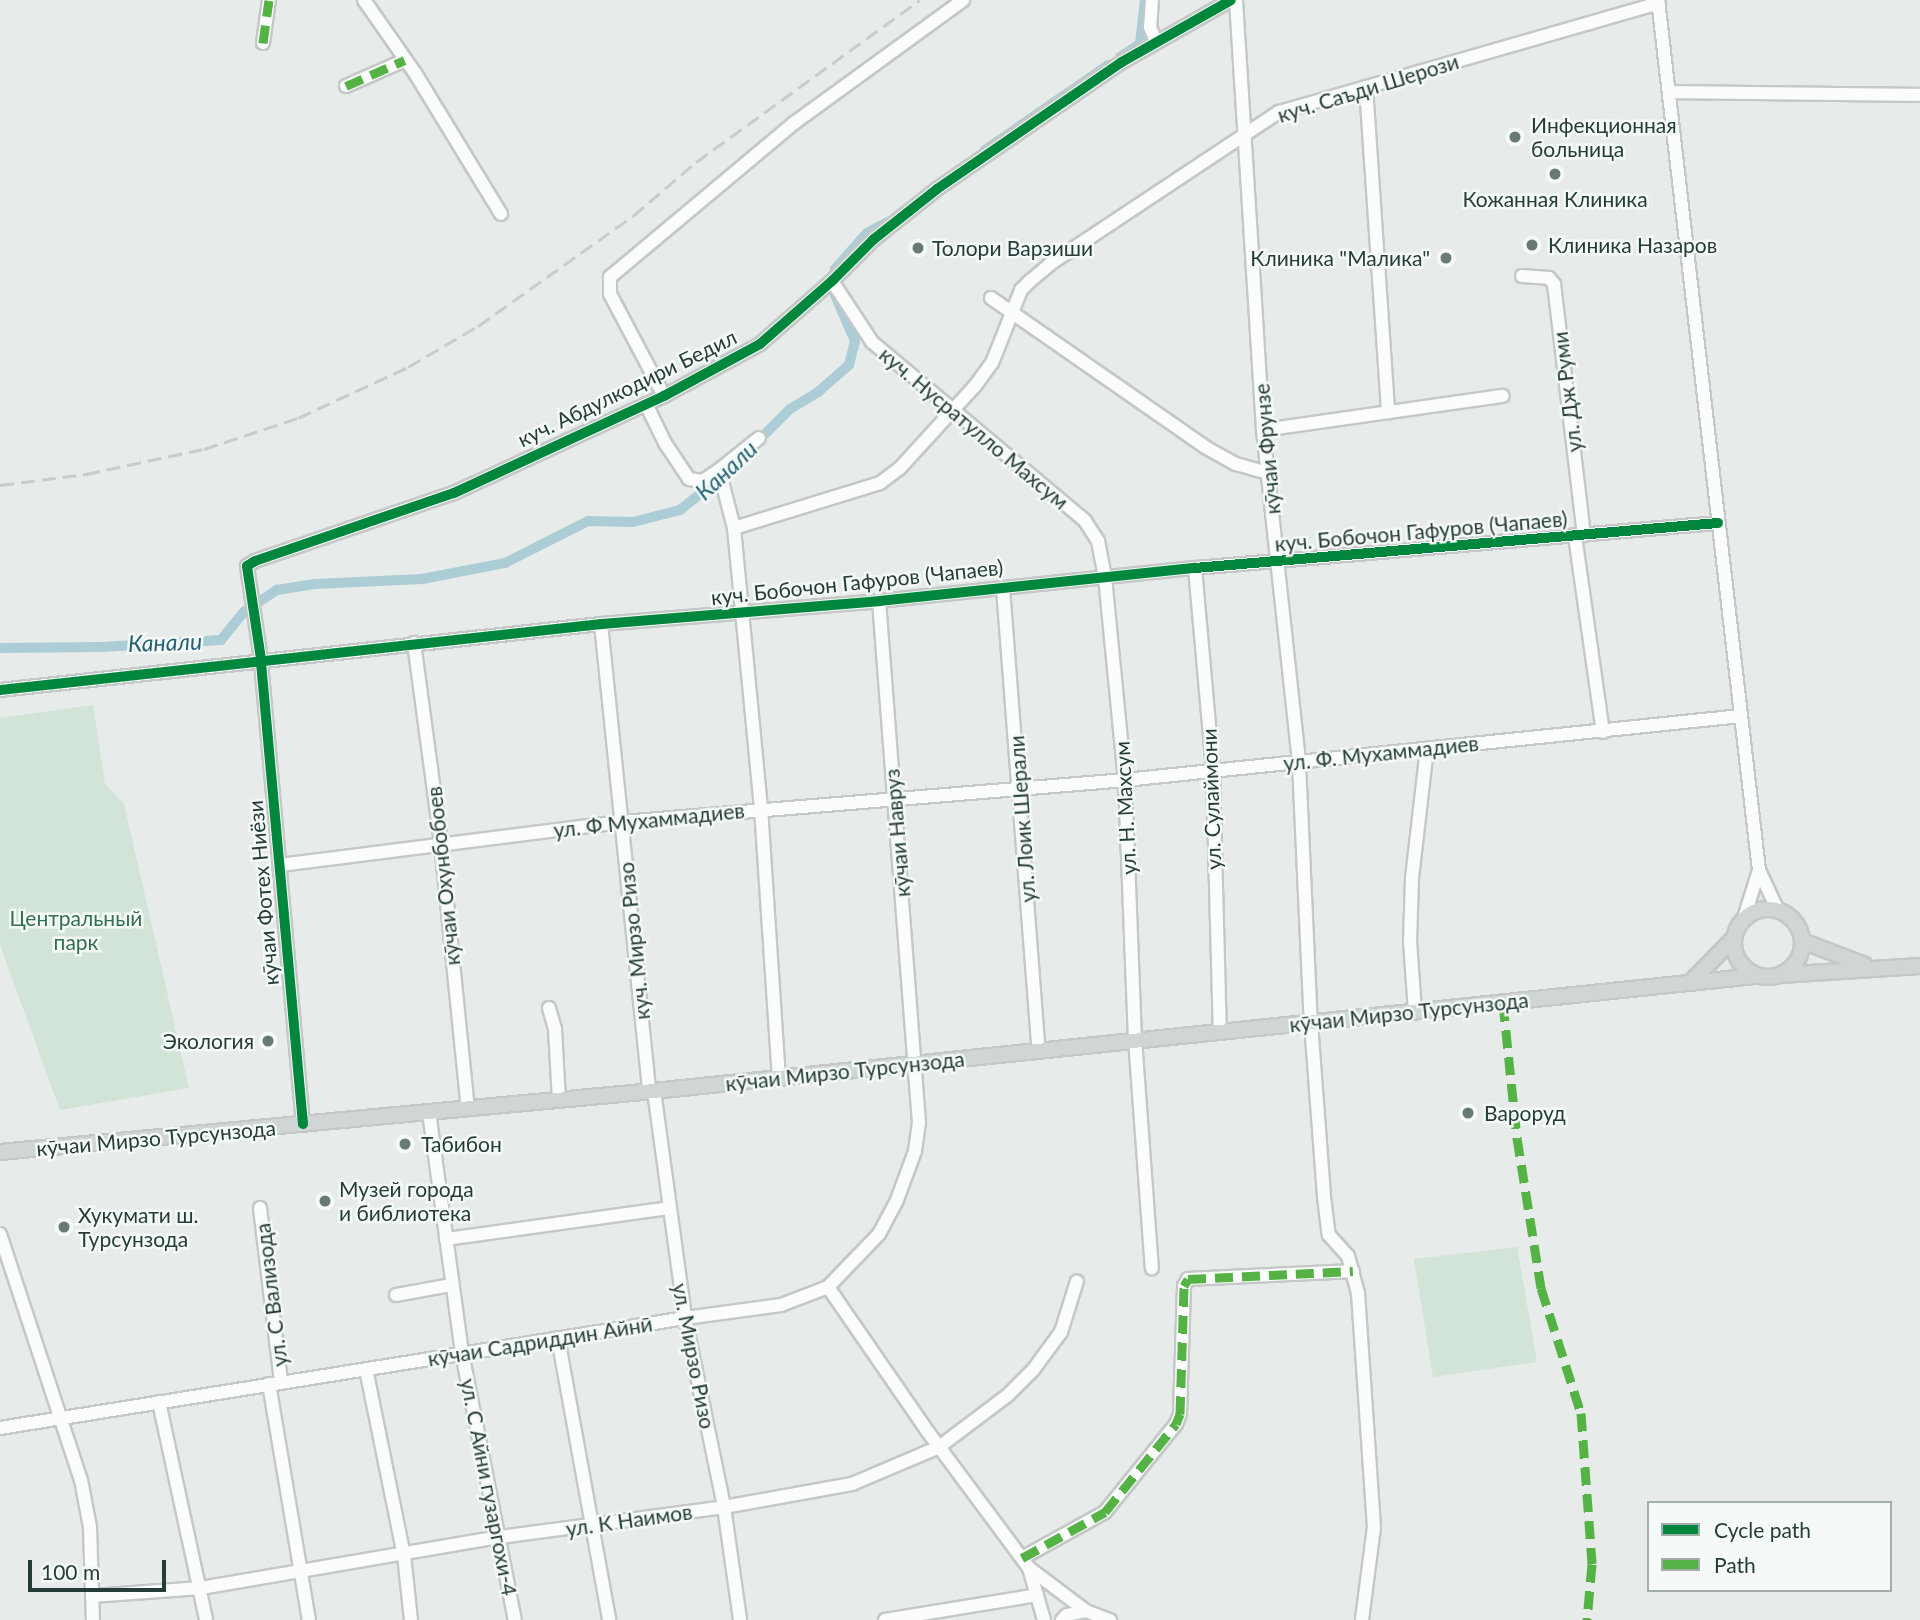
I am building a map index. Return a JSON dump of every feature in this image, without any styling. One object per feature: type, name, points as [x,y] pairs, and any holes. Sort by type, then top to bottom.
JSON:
[{"type":"main road","points":[[1690,983],[1733,939],[1744,918],[1760,909],[1779,911],[1794,922],[1802,941],[1799,957],[1789,970],[1779,976]]},
{"type":"main road","points":[[1733,939],[1736,957],[1746,971],[1756,976]]},
{"type":"main road","name":"кӯчаи Мирзо Турсунзода","points":[[1802,941],[1870,967]]},
{"type":"main road","name":"кӯчаи Мирзо Турсунзода","points":[[0,1152],[652,1091],[1756,976],[1920,966]]},
{"type":"street","points":[[263,43],[269,0]]},
{"type":"street","points":[[364,0],[405,60],[500,214]]},
{"type":"street","points":[[664,396],[610,293],[610,278],[794,123],[963,0]]},
{"type":"street","points":[[1152,0],[1150,27],[1156,42]]},
{"type":"street","name":"куч. Абдулкодири Бедил","points":[[261,659],[247,566],[439,499],[664,396],[760,344],[832,281],[874,239],[937,189],[1156,42],[1234,0]]},
{"type":"street","name":"кӯчаи Фрунзе","points":[[1234,0],[1247,131],[1263,430],[1299,763],[1311,1023],[1329,1235],[1348,1256],[1353,1271]]},
{"type":"street","points":[[1658,2],[1671,92],[1759,870],[1779,911]]},
{"type":"street","name":"куч. Саъди Шерози","points":[[734,528],[880,483],[900,468],[975,386],[992,363],[1005,337],[1021,290],[1050,264],[1279,112],[1658,2]]},
{"type":"street","points":[[346,86],[405,60]]},
{"type":"street","points":[[1366,87],[1388,412]]},
{"type":"street","points":[[1671,92],[1920,96]]},
{"type":"street","name":"ул. Дж Руми","points":[[1522,276],[1549,278],[1554,285],[1579,536]]},
{"type":"street","name":"куч. Нусратулло Махсум","points":[[832,281],[872,342],[1085,521],[1098,541],[1105,577]]},
{"type":"street","points":[[991,298],[1012,310],[1205,447],[1236,464],[1268,473]]},
{"type":"street","points":[[1263,430],[1503,396]]},
{"type":"street","points":[[646,404],[665,443],[689,479],[703,481],[759,438]]},
{"type":"street","points":[[719,470],[734,528],[761,808],[779,1078]]},
{"type":"street","name":"куч. Бобочон Гафуров (Чапаев)","points":[[0,690],[261,659],[601,624],[742,614],[1195,568],[1278,563],[1718,523]]},
{"type":"street","points":[[1579,536],[1603,732]]},
{"type":"street","name":"ул. Сулаймони","points":[[1195,568],[1213,771],[1220,1030]]},
{"type":"street","name":"ул. Н. Махсум","points":[[1105,577],[1125,780],[1135,1039],[1152,1268]]},
{"type":"street","name":"ул. Лоик Шерали","points":[[1003,588],[1039,1051]]},
{"type":"street","name":"кӯчаи Навруз","points":[[879,601],[916,1064]]},
{"type":"street","name":"куч. Мирзо Ризо","points":[[601,624],[652,1091]]},
{"type":"street","name":"кӯчаи Охунбобоев","points":[[414,643],[441,844],[468,1108]]},
{"type":"street","name":"кӯчаи Фотех Ниёзи","points":[[261,659],[303,1124]]},
{"type":"street","name":"ул. Ф. Мухаммадиев","points":[[1020,790],[1741,716]]},
{"type":"street","points":[[1415,1011],[1410,942],[1412,878],[1427,749]]},
{"type":"street","name":"ул. Ф Мухаммадиев","points":[[279,865],[622,822],[894,797],[1020,790]]},
{"type":"street","points":[[1744,918],[1759,870]]},
{"type":"street","points":[[549,1008],[555,1028],[559,1100]]},
{"type":"street","name":"кӯчаи Садриддин Айнӣ","points":[[0,1428],[462,1353],[781,1305],[828,1287],[879,1234],[897,1200],[915,1151],[919,1123],[916,1064]]},
{"type":"street","name":"ул. Мирзо Ризо","points":[[652,1091],[685,1318],[724,1507],[740,1620]]},
{"type":"street","name":"ул. С Айни гузаргохи-4","points":[[429,1112],[462,1353],[515,1620]]},
{"type":"street","name":"ул. С Вализода","points":[[260,1208],[275,1383],[309,1620]]},
{"type":"street","points":[[446,1239],[670,1208]]},
{"type":"street","points":[[0,1234],[81,1480],[90,1527],[93,1620]]},
{"type":"street","points":[[1026,1563],[1105,1512],[1176,1424],[1180,1414],[1184,1286],[1188,1279],[1194,1276],[1353,1271],[1358,1293],[1374,1527],[1362,1620]]},
{"type":"street","name":"ул. К Наимов","points":[[92,1596],[201,1588],[500,1537],[724,1507],[852,1484],[939,1447],[1008,1395],[1033,1370],[1061,1332],[1077,1281]]},
{"type":"street","points":[[396,1295],[451,1285]]},
{"type":"street","points":[[828,1287],[939,1447],[1026,1563],[1086,1611],[1110,1620]]},
{"type":"street","points":[[558,1338],[609,1620]]},
{"type":"street","points":[[366,1369],[404,1555],[411,1620]]},
{"type":"street","points":[[159,1402],[206,1620]]},
{"type":"street","points":[[1026,1563],[1044,1620]]},
{"type":"street","points":[[886,1620],[1037,1595]]},
{"type":"street","points":[[1062,1620],[1067,1615],[1086,1611]]},
{"type":"green space","name":"Центральный парк","points":[[93,705],[105,784],[124,804],[189,1088],[60,1110],[0,945],[0,718]]},
{"type":"green space","points":[[1517,1247],[1537,1362],[1433,1377],[1414,1259]]},
{"type":"waterway","name":"Канали","points":[[1120,57],[1140,44],[1145,0]]},
{"type":"waterway","name":"Канали","points":[[985,150],[1108,65]]},
{"type":"waterway","name":"Канали","points":[[757,442],[790,409],[818,392],[849,365],[855,341],[832,288],[835,269],[867,233],[890,221]]},
{"type":"waterway","name":"Канали","points":[[0,648],[101,647],[221,640],[244,612],[277,590],[315,584],[422,579],[505,563],[588,521],[633,522],[680,510],[724,475]]},
{"type":"railway","points":[[0,485],[86,474],[204,449],[298,418],[408,367],[478,326],[633,216],[696,162],[920,0]]},
{"type":"marked path","points":[[263,43],[269,0]]},
{"type":"marked path","points":[[346,86],[405,60]]},
{"type":"marked path","points":[[1503,1003],[1517,1138],[1541,1288],[1581,1413],[1592,1564],[1587,1620]]},
{"type":"marked path","points":[[1022,1558],[1105,1512],[1176,1424],[1180,1414],[1184,1286],[1188,1279],[1353,1271]]},
{"type":"cycle path","points":[[303,1124],[261,659],[247,566],[454,493],[664,396],[760,344],[832,281],[874,239],[937,189],[1122,62],[1231,0]]},
{"type":"cycle path","points":[[0,690],[601,624],[879,601],[1195,568],[1718,523]]},
{"type":"place","name":"Инфекционная больница","points":[[1515,137]]},
{"type":"place","name":"Кожанная Клиника","points":[[1555,174]]},
{"type":"place","name":"Клиника Назаров","points":[[1532,245]]},
{"type":"place","name":"Толори Варзиши","points":[[918,248]]},
{"type":"place","name":"Клиника \"Малика\"","points":[[1446,258]]},
{"type":"place","name":"Экология","points":[[268,1041]]},
{"type":"place","name":"Вароруд","points":[[1468,1113]]},
{"type":"place","name":"Табибон","points":[[405,1144]]},
{"type":"place","name":"Музей города и библиотека","points":[[325,1201]]},
{"type":"place","name":"Хукумати ш. Турсунзода","points":[[64,1227]]}]
